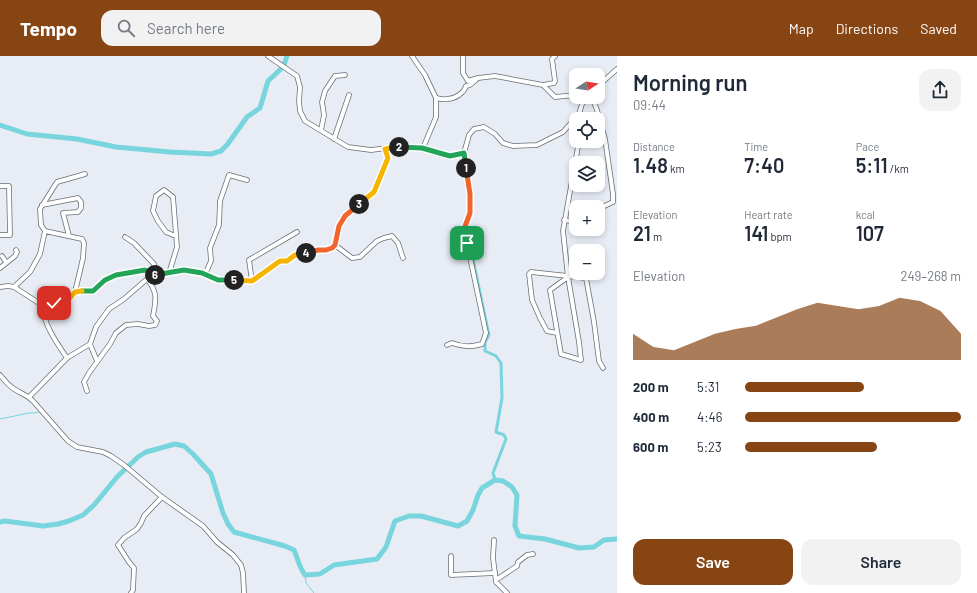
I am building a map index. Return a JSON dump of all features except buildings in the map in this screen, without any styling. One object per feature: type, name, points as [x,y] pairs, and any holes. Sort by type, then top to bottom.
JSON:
[{"type":"street","points":[[268,56],[297,76],[300,86],[300,110],[305,121],[348,147],[371,150],[396,147],[422,148],[450,156],[464,153]]},
{"type":"street","points":[[412,56],[425,75],[436,98],[436,117],[422,148]]},
{"type":"street","points":[[463,56],[463,73],[468,81],[495,76],[543,85],[554,83],[555,81],[552,58],[555,56]]},
{"type":"street","points":[[605,80],[617,69]]},
{"type":"street","points":[[321,130],[324,115],[322,102],[325,92],[335,76],[345,75]]},
{"type":"street","points":[[436,98],[448,99],[460,94],[465,91],[466,86],[478,78]]},
{"type":"street","points":[[543,85],[555,97],[569,95]]},
{"type":"street","points":[[334,139],[350,95]]},
{"type":"street","points":[[595,104],[605,139],[613,194],[613,202],[605,206]]},
{"type":"street","points":[[447,345],[452,343],[473,347],[482,344],[486,333],[467,243],[461,240],[470,213],[470,194],[464,153],[468,135],[474,129],[484,127],[495,134],[504,143],[513,146],[538,145],[563,132],[569,127]]},
{"type":"street","points":[[568,277],[550,290],[561,354],[581,360],[568,277],[563,231],[578,148]]},
{"type":"street","points":[[29,397],[67,358],[90,344],[96,327],[109,309],[155,275],[184,270],[202,273],[218,280],[252,281],[280,261],[287,261],[295,255],[332,248],[335,245],[339,226],[345,216],[374,192],[388,158],[385,149]]},
{"type":"street","points":[[14,287],[30,272],[40,254],[45,232],[41,225],[40,209],[42,205],[57,182],[85,174]]},
{"type":"street","points":[[202,273],[207,270],[212,261],[210,248],[219,225],[220,202],[228,175],[247,180]]},
{"type":"street","points":[[0,186],[9,186],[10,236],[0,235]]},
{"type":"street","points":[[169,273],[177,247],[173,197],[164,190],[156,196],[153,211],[166,232],[176,235]]},
{"type":"street","points":[[42,205],[78,198],[81,202],[81,208],[78,212],[63,213],[69,236]]},
{"type":"street","points":[[564,220],[569,221]]},
{"type":"street","points":[[0,287],[14,287],[42,305],[70,298],[75,292],[83,258],[84,243],[82,238],[45,232]]},
{"type":"street","points":[[252,281],[249,260],[297,232]]},
{"type":"street","points":[[335,245],[352,258],[360,257],[377,241],[392,236],[398,243],[403,258]]},
{"type":"street","points":[[125,237],[154,264],[155,275]]},
{"type":"street","points":[[0,268],[15,256],[17,252],[16,250]]},
{"type":"street","points":[[2,256],[6,262]]},
{"type":"street","points":[[75,292],[93,291],[105,280],[116,275],[145,270],[155,275]]},
{"type":"street","points":[[557,333],[548,331],[532,300],[529,274],[531,272],[586,278],[599,360],[603,368]]},
{"type":"street","points":[[87,391],[84,382],[88,373],[110,344],[116,333],[126,325],[138,324],[155,326],[157,321],[153,316],[156,292],[148,279]]},
{"type":"street","points":[[42,305],[43,314],[52,335],[67,358]]},
{"type":"street","points":[[90,344],[97,361]]},
{"type":"street","points":[[0,375],[14,389],[29,397],[68,441],[77,446],[103,452],[124,464],[162,497],[203,526],[217,542],[238,560],[243,573],[244,593]]},
{"type":"street","points":[[132,593],[134,568],[118,544],[137,529],[142,523],[144,516],[162,497]]},
{"type":"street","points":[[494,540],[493,558],[496,582],[507,593]]},
{"type":"street","points":[[496,579],[517,566],[518,562],[527,555],[533,554]]},
{"type":"street","points":[[451,556],[451,575],[495,573]]},
{"type":"waterway","points":[[284,65],[287,56]]},
{"type":"waterway","points":[[0,125],[27,134],[77,139],[116,147],[211,154],[221,151],[247,117],[260,108],[268,81],[283,67]]},
{"type":"waterway","points":[[468,225],[472,255],[489,335],[485,342],[485,351],[496,356],[501,363],[502,398],[496,432],[504,435],[506,439],[493,473],[495,480]]},
{"type":"waterway","points":[[0,419],[39,412]]},
{"type":"waterway","points":[[0,522],[5,521],[43,526],[69,521],[83,515],[94,505],[117,477],[138,457],[146,452],[175,444],[184,446],[211,474],[223,513],[234,532],[285,546],[294,550],[305,575],[320,574],[334,565],[377,559],[386,547],[395,521],[409,516],[421,516],[458,526],[467,521],[482,488],[495,480],[503,481],[512,487],[517,495],[515,526],[519,536],[545,539],[579,548],[594,547],[604,540],[617,539]]},
{"type":"waterway","points":[[305,575],[306,583],[314,593]]},
{"type":"route","points":[[54,303],[70,298],[75,292],[93,291],[105,280],[116,275],[145,270],[154,276],[184,270],[202,273],[218,280],[252,281],[280,261],[287,261],[295,255],[332,248],[335,245],[339,226],[345,216],[374,192],[388,158],[385,149],[396,147],[422,148],[450,156],[464,153],[470,194],[470,213],[461,240],[467,243]]}]
